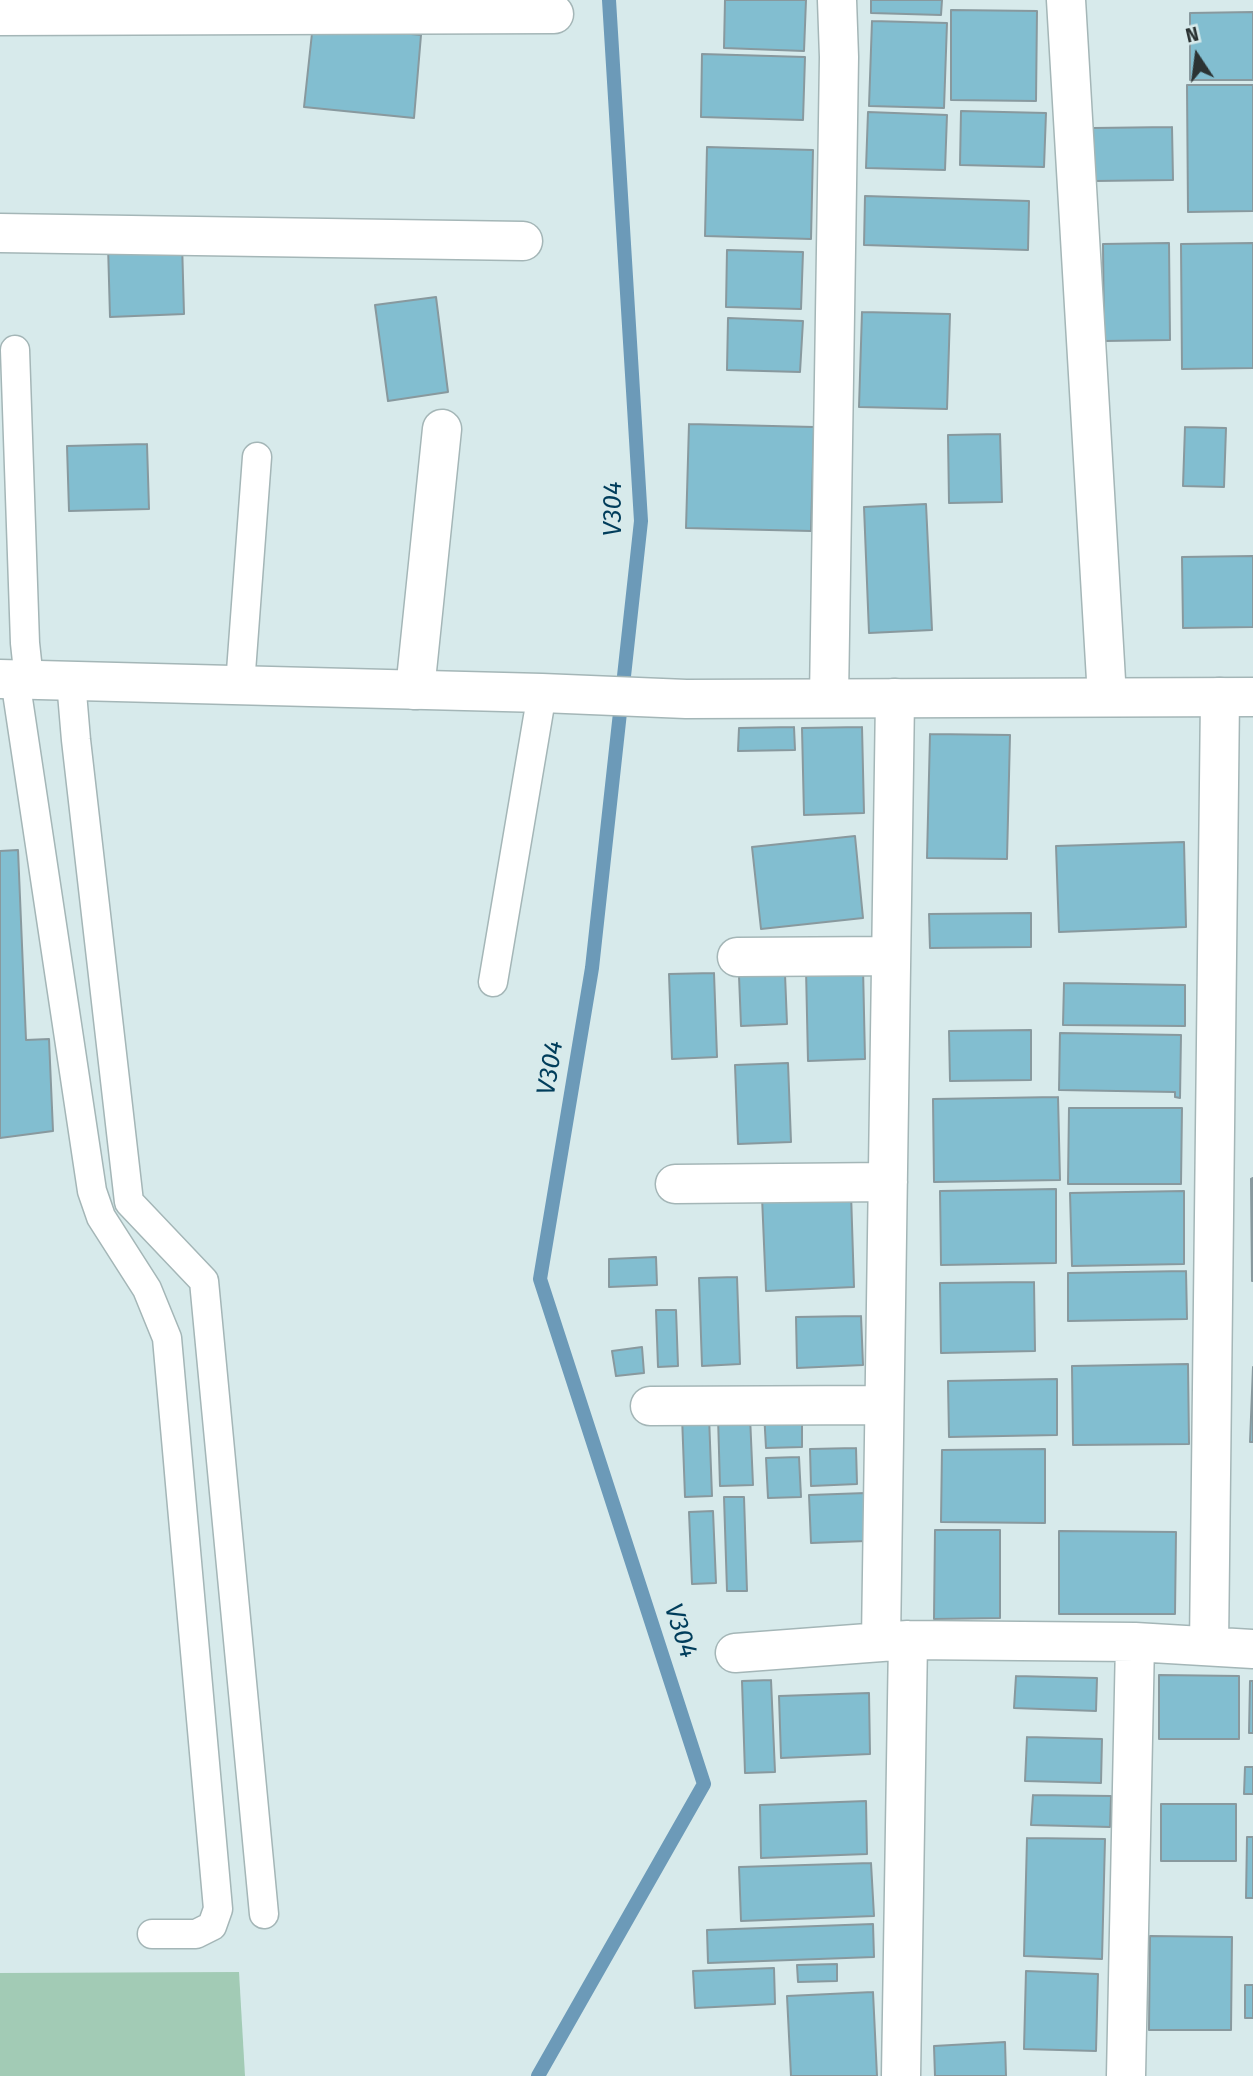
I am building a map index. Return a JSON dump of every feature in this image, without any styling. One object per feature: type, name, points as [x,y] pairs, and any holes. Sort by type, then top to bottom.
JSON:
[{"type":"street","points":[[829,698],[839,57],[837,0]]},
{"type":"street","points":[[1066,0],[1107,697]]},
{"type":"street","points":[[0,16],[554,14]]},
{"type":"street","points":[[0,233],[523,241]]},
{"type":"street","points":[[415,690],[442,429]]},
{"type":"street","points":[[15,679],[557,693],[685,699],[1236,697],[1209,1646]]},
{"type":"street","points":[[895,698],[884,1405],[895,1640],[901,2076]]},
{"type":"street","points":[[737,957],[891,956]]},
{"type":"street","points":[[675,1184],[888,1182]]},
{"type":"street","points":[[650,1406],[884,1405]]},
{"type":"street","points":[[735,1653],[895,1640],[1136,1642],[1253,1649]]},
{"type":"street","points":[[1126,2076],[1136,1642]]},
{"type":"lane","points":[[15,350],[26,643],[15,679],[92,1191],[101,1217],[148,1289],[167,1338],[218,1909],[212,1926],[196,1934],[152,1934]]},
{"type":"lane","points":[[240,685],[257,457]]},
{"type":"lane","points":[[71,681],[129,1202],[204,1281],[264,1914]]},
{"type":"lane","points":[[493,982],[557,693]]},
{"type":"green space","points":[[239,1972],[245,2076],[0,2076],[0,1973]]},
{"type":"building","points":[[725,0],[806,0],[804,51],[724,48]]},
{"type":"building","points":[[871,0],[942,0],[941,15],[871,13]]},
{"type":"building","points":[[951,10],[1037,11],[1036,101],[951,100]]},
{"type":"building","points":[[1253,12],[1253,80],[1190,80],[1190,13]]},
{"type":"building","points":[[872,21],[947,23],[944,108],[869,106]]},
{"type":"building","points":[[313,24],[421,35],[414,118],[304,107]]},
{"type":"building","points":[[702,54],[805,57],[803,120],[701,117]]},
{"type":"building","points":[[1187,85],[1253,85],[1253,211],[1188,212]]},
{"type":"building","points":[[961,111],[1046,113],[1044,167],[960,165]]},
{"type":"building","points":[[868,112],[947,115],[945,170],[866,168]]},
{"type":"building","points":[[1172,127],[1173,180],[1094,181],[1093,128]]},
{"type":"building","points":[[707,147],[813,150],[811,239],[705,236]]},
{"type":"building","points":[[865,196],[1029,201],[1028,250],[864,245]]},
{"type":"building","points":[[182,242],[184,314],[110,317],[108,245]]},
{"type":"building","points":[[1169,243],[1170,340],[1104,341],[1103,244]]},
{"type":"building","points":[[1253,243],[1253,368],[1182,369],[1181,244]]},
{"type":"building","points":[[727,250],[803,252],[801,309],[726,307]]},
{"type":"building","points":[[436,297],[448,392],[388,401],[375,305]]},
{"type":"building","points":[[862,312],[950,314],[947,409],[859,407]]},
{"type":"building","points":[[728,318],[803,321],[800,372],[727,370]]},
{"type":"building","points":[[689,424],[814,427],[811,531],[686,528]]},
{"type":"building","points":[[1185,427],[1226,428],[1224,487],[1183,486]]},
{"type":"building","points":[[1000,434],[1002,502],[949,503],[948,435]]},
{"type":"building","points":[[147,444],[149,509],[69,511],[67,446]]},
{"type":"building","points":[[926,504],[932,630],[869,633],[864,507]]},
{"type":"building","points":[[1253,556],[1253,627],[1183,628],[1182,557]]},
{"type":"building","points":[[794,727],[795,750],[738,751],[739,728]]},
{"type":"building","points":[[862,727],[864,813],[804,815],[802,728]]},
{"type":"building","points":[[930,734],[1010,735],[1007,859],[927,858]]},
{"type":"building","points":[[855,836],[863,918],[761,929],[752,847]]},
{"type":"building","points":[[1184,842],[1186,927],[1059,932],[1056,846]]},
{"type":"building","points":[[18,850],[26,1040],[49,1039],[53,1131],[0,1138],[0,851]]},
{"type":"building","points":[[1031,913],[1031,947],[930,948],[929,914]]},
{"type":"building","points":[[863,967],[865,1059],[808,1061],[806,969]]},
{"type":"building","points":[[714,973],[717,1057],[672,1059],[669,974]]},
{"type":"building","points":[[785,974],[787,1024],[741,1026],[739,976]]},
{"type":"building","points":[[1064,983],[1185,985],[1185,1026],[1063,1025]]},
{"type":"building","points":[[1031,1030],[1031,1080],[950,1081],[949,1031]]},
{"type":"building","points":[[1060,1033],[1181,1035],[1180,1098],[1175,1097],[1175,1092],[1059,1090]]},
{"type":"building","points":[[788,1063],[791,1142],[738,1144],[735,1065]]},
{"type":"building","points":[[1058,1097],[1060,1180],[934,1182],[933,1099]]},
{"type":"building","points":[[1069,1108],[1182,1108],[1181,1184],[1068,1184]]},
{"type":"building","points":[[1253,1178],[1253,1281],[1252,1281],[1251,1179]]},
{"type":"building","points":[[1056,1189],[1056,1263],[941,1265],[940,1191]]},
{"type":"building","points":[[1184,1191],[1184,1264],[1072,1266],[1070,1193]]},
{"type":"building","points":[[851,1193],[854,1287],[766,1291],[762,1197]]},
{"type":"building","points":[[656,1257],[657,1285],[609,1287],[609,1259]]},
{"type":"building","points":[[1186,1271],[1187,1319],[1068,1321],[1068,1273]]},
{"type":"building","points":[[737,1277],[740,1364],[702,1366],[699,1278]]},
{"type":"building","points":[[1034,1282],[1035,1351],[941,1353],[940,1283]]},
{"type":"building","points":[[656,1310],[676,1310],[678,1366],[658,1367]]},
{"type":"building","points":[[861,1316],[863,1365],[797,1368],[796,1317]]},
{"type":"building","points":[[642,1347],[644,1373],[616,1376],[612,1351]]},
{"type":"building","points":[[1188,1364],[1189,1444],[1073,1445],[1072,1366]]},
{"type":"building","points":[[1253,1367],[1253,1442],[1250,1442]]},
{"type":"building","points":[[1057,1379],[1057,1435],[949,1437],[948,1381]]},
{"type":"building","points":[[802,1410],[802,1447],[766,1448],[764,1412]]},
{"type":"building","points":[[682,1416],[709,1416],[712,1496],[685,1497]]},
{"type":"building","points":[[750,1416],[753,1485],[720,1486],[718,1417]]},
{"type":"building","points":[[856,1448],[857,1484],[811,1486],[810,1449]]},
{"type":"building","points":[[1045,1449],[1045,1523],[941,1522],[942,1450]]},
{"type":"building","points":[[799,1457],[801,1497],[768,1498],[766,1458]]},
{"type":"building","points":[[866,1493],[867,1541],[811,1543],[809,1495]]},
{"type":"building","points":[[724,1497],[744,1497],[747,1591],[727,1591]]},
{"type":"building","points":[[713,1511],[716,1583],[692,1584],[689,1512]]},
{"type":"building","points":[[935,1530],[1000,1530],[1000,1618],[934,1619]]},
{"type":"building","points":[[1059,1531],[1176,1532],[1175,1614],[1059,1614]]},
{"type":"building","points":[[1159,1675],[1239,1676],[1239,1739],[1159,1739]]},
{"type":"building","points":[[1016,1676],[1097,1678],[1096,1711],[1014,1708]]},
{"type":"building","points":[[771,1680],[775,1772],[745,1773],[742,1681]]},
{"type":"building","points":[[1250,1681],[1253,1681],[1253,1733],[1249,1733]]},
{"type":"building","points":[[869,1693],[870,1754],[781,1758],[779,1696]]},
{"type":"building","points":[[1027,1737],[1102,1739],[1101,1783],[1025,1781]]},
{"type":"building","points":[[1245,1767],[1253,1767],[1253,1794],[1244,1794]]},
{"type":"building","points":[[1033,1795],[1111,1796],[1110,1827],[1031,1825]]},
{"type":"building","points":[[866,1801],[867,1854],[761,1858],[760,1805]]},
{"type":"building","points":[[1161,1804],[1236,1804],[1236,1861],[1161,1861]]},
{"type":"building","points":[[1247,1837],[1253,1837],[1253,1898],[1246,1898]]},
{"type":"building","points":[[1027,1838],[1105,1839],[1102,1959],[1024,1956]]},
{"type":"building","points":[[871,1863],[874,1916],[741,1921],[739,1867]]},
{"type":"building","points":[[873,1924],[874,1957],[708,1963],[707,1930]]},
{"type":"building","points":[[1150,1936],[1232,1937],[1231,2030],[1149,2030]]},
{"type":"building","points":[[837,1964],[837,1981],[798,1982],[797,1965]]},
{"type":"building","points":[[774,1968],[775,2004],[695,2008],[693,1971]]},
{"type":"building","points":[[1026,1971],[1098,1974],[1096,2051],[1024,2049]]},
{"type":"building","points":[[1245,1985],[1253,1985],[1253,2018],[1245,2018]]},
{"type":"building","points":[[873,1992],[877,2076],[791,2076],[787,1996]]},
{"type":"building","points":[[1005,2042],[1006,2076],[935,2076],[934,2046]]},
{"type":"waterway","name":"V304","points":[[538,2076],[704,1784],[540,1279],[592,968],[641,521],[609,0]]}]
